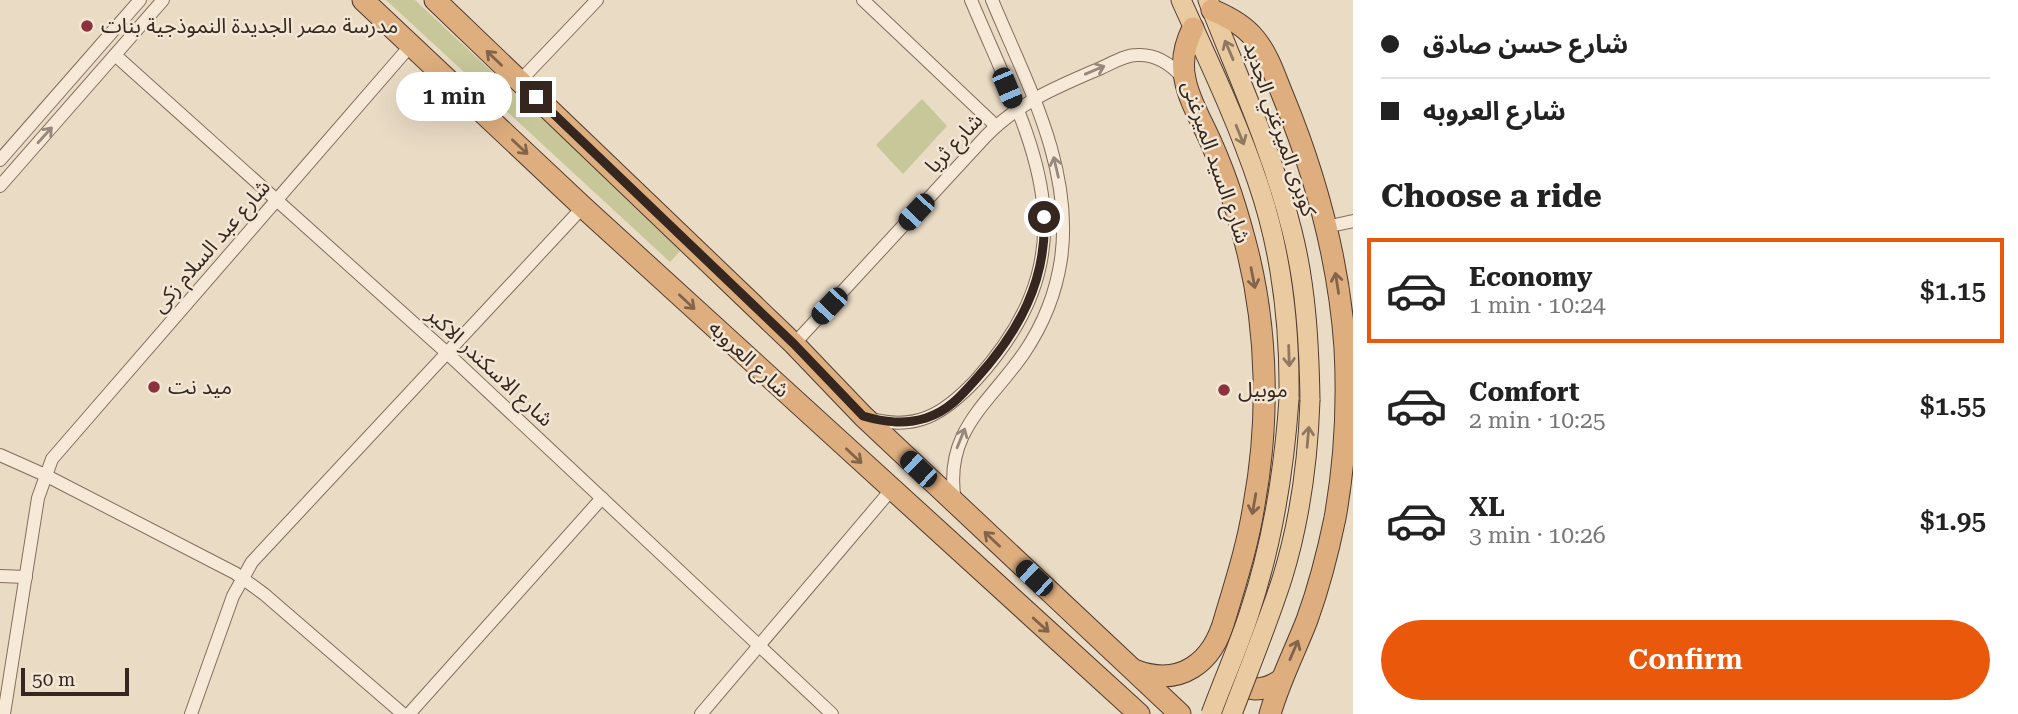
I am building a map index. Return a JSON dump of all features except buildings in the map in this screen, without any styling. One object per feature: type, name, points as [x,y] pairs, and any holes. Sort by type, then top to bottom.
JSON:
[{"type":"highway","name":"شارع العروبه","points":[[363,0],[583,207],[1139,714]]},
{"type":"highway","name":"شارع العروبه","points":[[435,0],[794,344],[863,416],[955,505],[1180,714]]},
{"type":"highway","points":[[1210,5],[1237,22],[1264,51],[1305,154],[1326,226],[1345,348],[1344,450],[1327,551],[1308,616],[1270,714]]},
{"type":"highway","name":"شارع السيد الميرغنى","points":[[1132,669],[1158,676],[1185,671],[1198,664],[1216,644],[1239,570],[1254,506],[1263,438],[1263,366],[1255,292],[1239,221],[1219,160],[1185,79],[1184,58],[1193,28]]},
{"type":"highway","points":[[1216,644],[1217,662],[1234,684],[1250,690],[1259,690],[1282,679]]},
{"type":"main road","points":[[1181,0],[1193,28]]},
{"type":"main road","name":"كوبرى الميرغني الجديد","points":[[1210,5],[1249,99],[1281,188],[1302,278],[1309,349],[1309,433],[1295,530],[1271,611],[1232,714]]},
{"type":"main road","name":"كوبرى الميرغني الجديد","points":[[1193,28],[1244,143],[1268,212],[1281,274],[1290,368],[1283,461],[1269,539],[1248,615],[1211,714]]},
{"type":"street","points":[[0,160],[140,0]]},
{"type":"street","points":[[0,186],[163,0]]},
{"type":"street","points":[[519,82],[597,0]]},
{"type":"street","points":[[863,0],[996,126]]},
{"type":"street","points":[[863,416],[903,422],[927,418],[956,401],[991,363],[1021,319],[1037,278],[1045,225],[1038,173],[1017,109],[971,0]]},
{"type":"street","points":[[955,505],[953,466],[964,429],[1030,344],[1048,308],[1059,270],[1063,230],[1060,190],[1050,143],[992,0]]},
{"type":"street","name":"شارع عبد السلام زكى","points":[[4,714],[38,498],[45,475],[59,449],[411,45]]},
{"type":"street","name":"شارع الاسكندر الاكبر","points":[[115,55],[447,353],[832,714]]},
{"type":"street","name":"شارع ثريا","points":[[794,344],[996,126],[1017,109],[1033,99],[1132,55],[1151,56],[1161,60],[1185,79]]},
{"type":"street","points":[[55,97],[69,109]]},
{"type":"street","points":[[191,714],[242,577],[259,553],[583,207]]},
{"type":"street","points":[[1326,226],[1353,222]]},
{"type":"street","points":[[0,455],[45,475],[242,577],[403,714]]},
{"type":"street","points":[[701,714],[891,490]]},
{"type":"street","points":[[410,714],[602,498]]},
{"type":"street","points":[[0,576],[26,577]]},
{"type":"green space","points":[[386,0],[415,0],[682,249],[670,262]]},
{"type":"green space","points":[[922,99],[947,126],[903,174],[876,145]]},
{"type":"place","name":"مدرسة مصر الجديدة النموذجية بنات","points":[[87,26]]},
{"type":"place","name":"ميد نت","points":[[154,387]]},
{"type":"place","name":"موبيل","points":[[1224,390]]},
{"type":"route","points":[[536,97],[794,344],[863,416],[876,420],[903,422],[927,418],[956,401],[991,363],[1017,327],[1032,295],[1043,252],[1044,217]]}]
